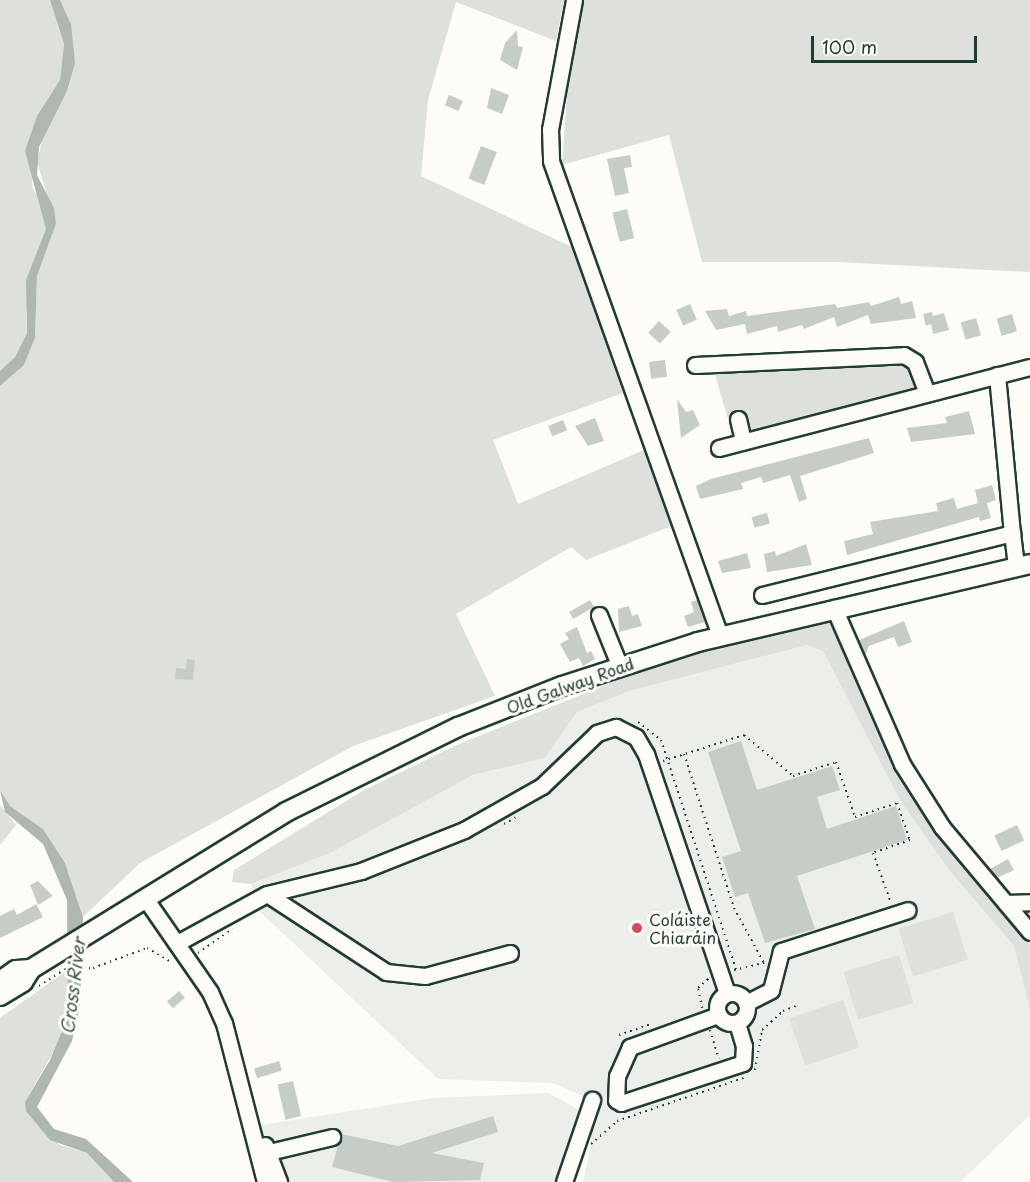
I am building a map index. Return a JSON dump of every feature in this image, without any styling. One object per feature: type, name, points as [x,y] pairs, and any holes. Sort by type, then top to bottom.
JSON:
[{"type":"main road","name":"Old Galway Road","points":[[30,969],[145,898],[373,765],[519,702],[720,636],[1023,566]]},
{"type":"main road","points":[[0,981],[16,970],[30,969]]},
{"type":"main road","points":[[0,996],[23,982],[30,969]]},
{"type":"street","points":[[574,0],[550,129],[551,161],[720,636]]},
{"type":"street","points":[[695,366],[904,355],[915,362],[927,393]]},
{"type":"street","points":[[719,448],[1030,367]]},
{"type":"street","points":[[997,375],[1012,533],[1023,566]]},
{"type":"street","points":[[738,419],[743,441]]},
{"type":"street","points":[[762,595],[1012,533]]},
{"type":"street","points":[[834,608],[902,764],[942,827],[1030,932]]},
{"type":"street","points":[[599,615],[620,667]]},
{"type":"street","points":[[177,943],[267,894],[361,871],[464,830],[542,786],[597,733],[616,727],[636,737],[651,766],[727,993]]},
{"type":"street","points":[[267,894],[386,972],[425,976],[510,953]]},
{"type":"street","points":[[145,898],[210,992],[224,1023],[265,1182]]},
{"type":"street","points":[[1006,903],[1030,902]]},
{"type":"street","points":[[746,1003],[771,990],[781,951],[902,912]]},
{"type":"street","points":[[727,993],[740,995],[746,1003],[746,1012],[737,1023]]},
{"type":"street","points":[[727,993],[717,1004],[718,1015],[727,1023],[737,1023]]},
{"type":"street","points":[[718,1015],[630,1047],[617,1076],[616,1100],[621,1103],[743,1064],[744,1046],[737,1023]]},
{"type":"street","points":[[564,1182],[592,1100]]},
{"type":"street","points":[[269,1152],[332,1137]]},
{"type":"street","points":[[255,1138],[269,1152],[279,1182]]},
{"type":"path","points":[[629,718],[661,740],[736,970]]},
{"type":"path","points":[[651,766],[744,735],[793,776],[836,762],[855,817],[897,803],[910,840],[873,853],[902,912]]},
{"type":"path","points":[[684,754],[734,908],[764,963]]},
{"type":"path","points":[[199,960],[200,948],[236,926]]},
{"type":"path","points":[[65,969],[93,968],[147,948],[177,966]]},
{"type":"path","points":[[705,967],[709,978]]},
{"type":"shaded area","points":[[0,0],[50,0],[64,44],[60,81],[37,116],[32,187],[44,207],[46,229],[26,313],[27,333],[15,357],[0,371]]},
{"type":"shaded area","points":[[60,0],[564,0],[556,41],[456,2],[428,100],[421,176],[572,247],[623,393],[493,440],[518,504],[644,450],[679,523],[586,560],[571,547],[456,614],[495,696],[353,746],[140,863],[83,917],[65,863],[43,829],[10,806],[0,790],[0,386],[24,365],[35,338],[37,276],[56,224],[37,162],[45,128],[67,91],[71,24]]},
{"type":"shaded area","points":[[580,0],[1030,0],[1030,272],[838,262],[702,262],[669,135],[562,165],[570,53]]},
{"type":"shaded area","points":[[909,362],[917,381],[909,395],[756,435],[746,425],[733,437],[715,374]]},
{"type":"shaded area","points":[[823,618],[832,623],[905,780],[1030,944],[1030,1009],[1014,946],[949,870],[900,800],[823,651],[807,645],[629,691],[577,712],[545,758],[473,775],[330,853],[251,884],[232,882],[234,870],[364,790],[459,744],[663,662]]},
{"type":"shaded area","name":"Coláiste Chiaráin","points":[[807,645],[823,651],[900,800],[949,870],[1014,946],[1030,1009],[1030,1115],[960,1182],[583,1182],[591,1144],[592,1100],[553,1083],[438,1079],[257,909],[251,884],[330,853],[473,775],[545,758],[577,712],[629,691]]},
{"type":"shaded area","points":[[0,805],[16,825],[0,845]]},
{"type":"shaded area","points":[[953,912],[968,960],[913,976],[898,929]]},
{"type":"shaded area","points":[[899,955],[914,1003],[858,1020],[844,972]]},
{"type":"shaded area","points":[[66,971],[70,990],[60,1040],[25,1102],[43,1130],[60,1145],[87,1153],[114,1182],[0,1182],[0,1018]]},
{"type":"shaded area","points":[[843,1000],[859,1047],[805,1066],[789,1019]]},
{"type":"shaded area","points":[[548,1093],[583,1112],[563,1182],[273,1182],[261,1125],[433,1098]]},
{"type":"water","points":[[50,0],[60,0],[71,24],[75,63],[67,91],[39,147],[37,175],[54,208],[56,224],[37,276],[35,338],[24,365],[0,386],[0,371],[15,357],[27,333],[26,280],[46,229],[25,151],[37,116],[60,80],[64,44]]},
{"type":"water","name":"Cross River","points":[[0,790],[10,806],[43,829],[65,863],[83,917],[80,1006],[72,1041],[37,1107],[54,1129],[86,1139],[133,1182],[114,1182],[87,1153],[50,1140],[26,1111],[25,1102],[50,1060],[68,1017],[67,900],[43,844],[5,812]]},
{"type":"building","points":[[517,30],[518,46],[523,47],[517,70],[500,60],[505,43]]},
{"type":"building","points":[[491,88],[509,95],[502,114],[487,108]]},
{"type":"building","points":[[449,95],[463,101],[459,111],[445,105]]},
{"type":"building","points":[[481,146],[497,152],[484,185],[468,179]]},
{"type":"building","points":[[630,155],[632,167],[624,168],[629,193],[615,196],[607,159]]},
{"type":"building","points":[[627,209],[634,238],[620,242],[612,213]]},
{"type":"building","points":[[899,297],[901,304],[912,301],[916,318],[871,324],[868,315],[837,327],[834,317],[804,329],[802,325],[778,332],[777,326],[747,334],[745,324],[716,330],[705,311],[727,309],[729,316],[746,311],[747,316],[835,304],[837,308],[869,302],[871,306]]},
{"type":"building","points":[[690,304],[697,320],[683,326],[676,310]]},
{"type":"building","points":[[932,312],[933,316],[944,313],[949,330],[933,334],[931,324],[926,326],[923,314]]},
{"type":"building","points":[[1012,314],[1017,331],[1002,336],[997,318]]},
{"type":"building","points":[[976,318],[981,335],[966,340],[961,322]]},
{"type":"building","points":[[659,321],[671,332],[660,344],[648,333]]},
{"type":"building","points":[[665,360],[667,377],[651,379],[649,362]]},
{"type":"building","points":[[677,399],[686,412],[693,410],[700,425],[681,438]]},
{"type":"building","points":[[969,411],[975,434],[911,442],[907,428],[947,423],[945,417]]},
{"type":"building","points":[[595,418],[604,441],[588,446],[575,426]]},
{"type":"building","points":[[563,420],[567,430],[552,436],[548,426]]},
{"type":"building","points":[[869,438],[874,453],[800,476],[807,499],[799,502],[790,475],[763,483],[761,477],[741,483],[743,489],[700,499],[696,486],[711,479]]},
{"type":"building","points":[[992,485],[996,500],[987,503],[991,518],[980,521],[979,517],[847,555],[844,541],[873,534],[870,522],[938,511],[936,503],[954,498],[957,509],[978,503],[975,490]]},
{"type":"building","points":[[767,513],[770,524],[754,528],[752,517]]},
{"type":"building","points":[[806,544],[812,565],[767,572],[764,554],[775,551],[776,556]]},
{"type":"building","points":[[747,553],[751,568],[722,573],[718,561]]},
{"type":"building","points":[[590,600],[594,607],[573,619],[569,612]]},
{"type":"building","points":[[697,600],[705,622],[688,627],[684,616],[694,612],[691,602]]},
{"type":"building","points":[[629,606],[632,616],[638,614],[642,626],[619,632],[618,609]]},
{"type":"building","points":[[904,621],[912,642],[898,647],[894,637],[869,646],[865,656],[859,640]]},
{"type":"building","points":[[577,627],[587,653],[591,651],[595,659],[583,666],[579,658],[570,662],[560,644],[569,639],[565,633]]},
{"type":"building","points":[[187,659],[195,660],[193,680],[175,679],[176,668],[186,669]]},
{"type":"building","points":[[741,741],[757,790],[832,766],[840,790],[817,797],[827,829],[896,806],[907,840],[797,876],[815,929],[765,943],[748,893],[735,897],[722,857],[741,851],[708,752]]},
{"type":"building","points":[[1017,825],[1024,840],[1002,851],[994,836]]},
{"type":"building","points":[[1008,859],[1014,870],[997,878],[990,869]]},
{"type":"building","points":[[38,881],[53,896],[38,905],[30,885]]},
{"type":"building","points":[[36,904],[43,917],[0,938],[0,916],[14,909],[17,915]]},
{"type":"building","points":[[179,991],[185,998],[173,1008],[167,1001]]},
{"type":"building","points":[[279,1061],[282,1071],[257,1078],[254,1069]]},
{"type":"building","points":[[293,1081],[301,1116],[286,1120],[277,1085]]},
{"type":"building","points":[[493,1116],[498,1132],[432,1153],[484,1163],[480,1180],[393,1182],[332,1167],[341,1134],[398,1146]]},
{"type":"place","name":"Coláiste Chiaráin","points":[[637,928]]}]
